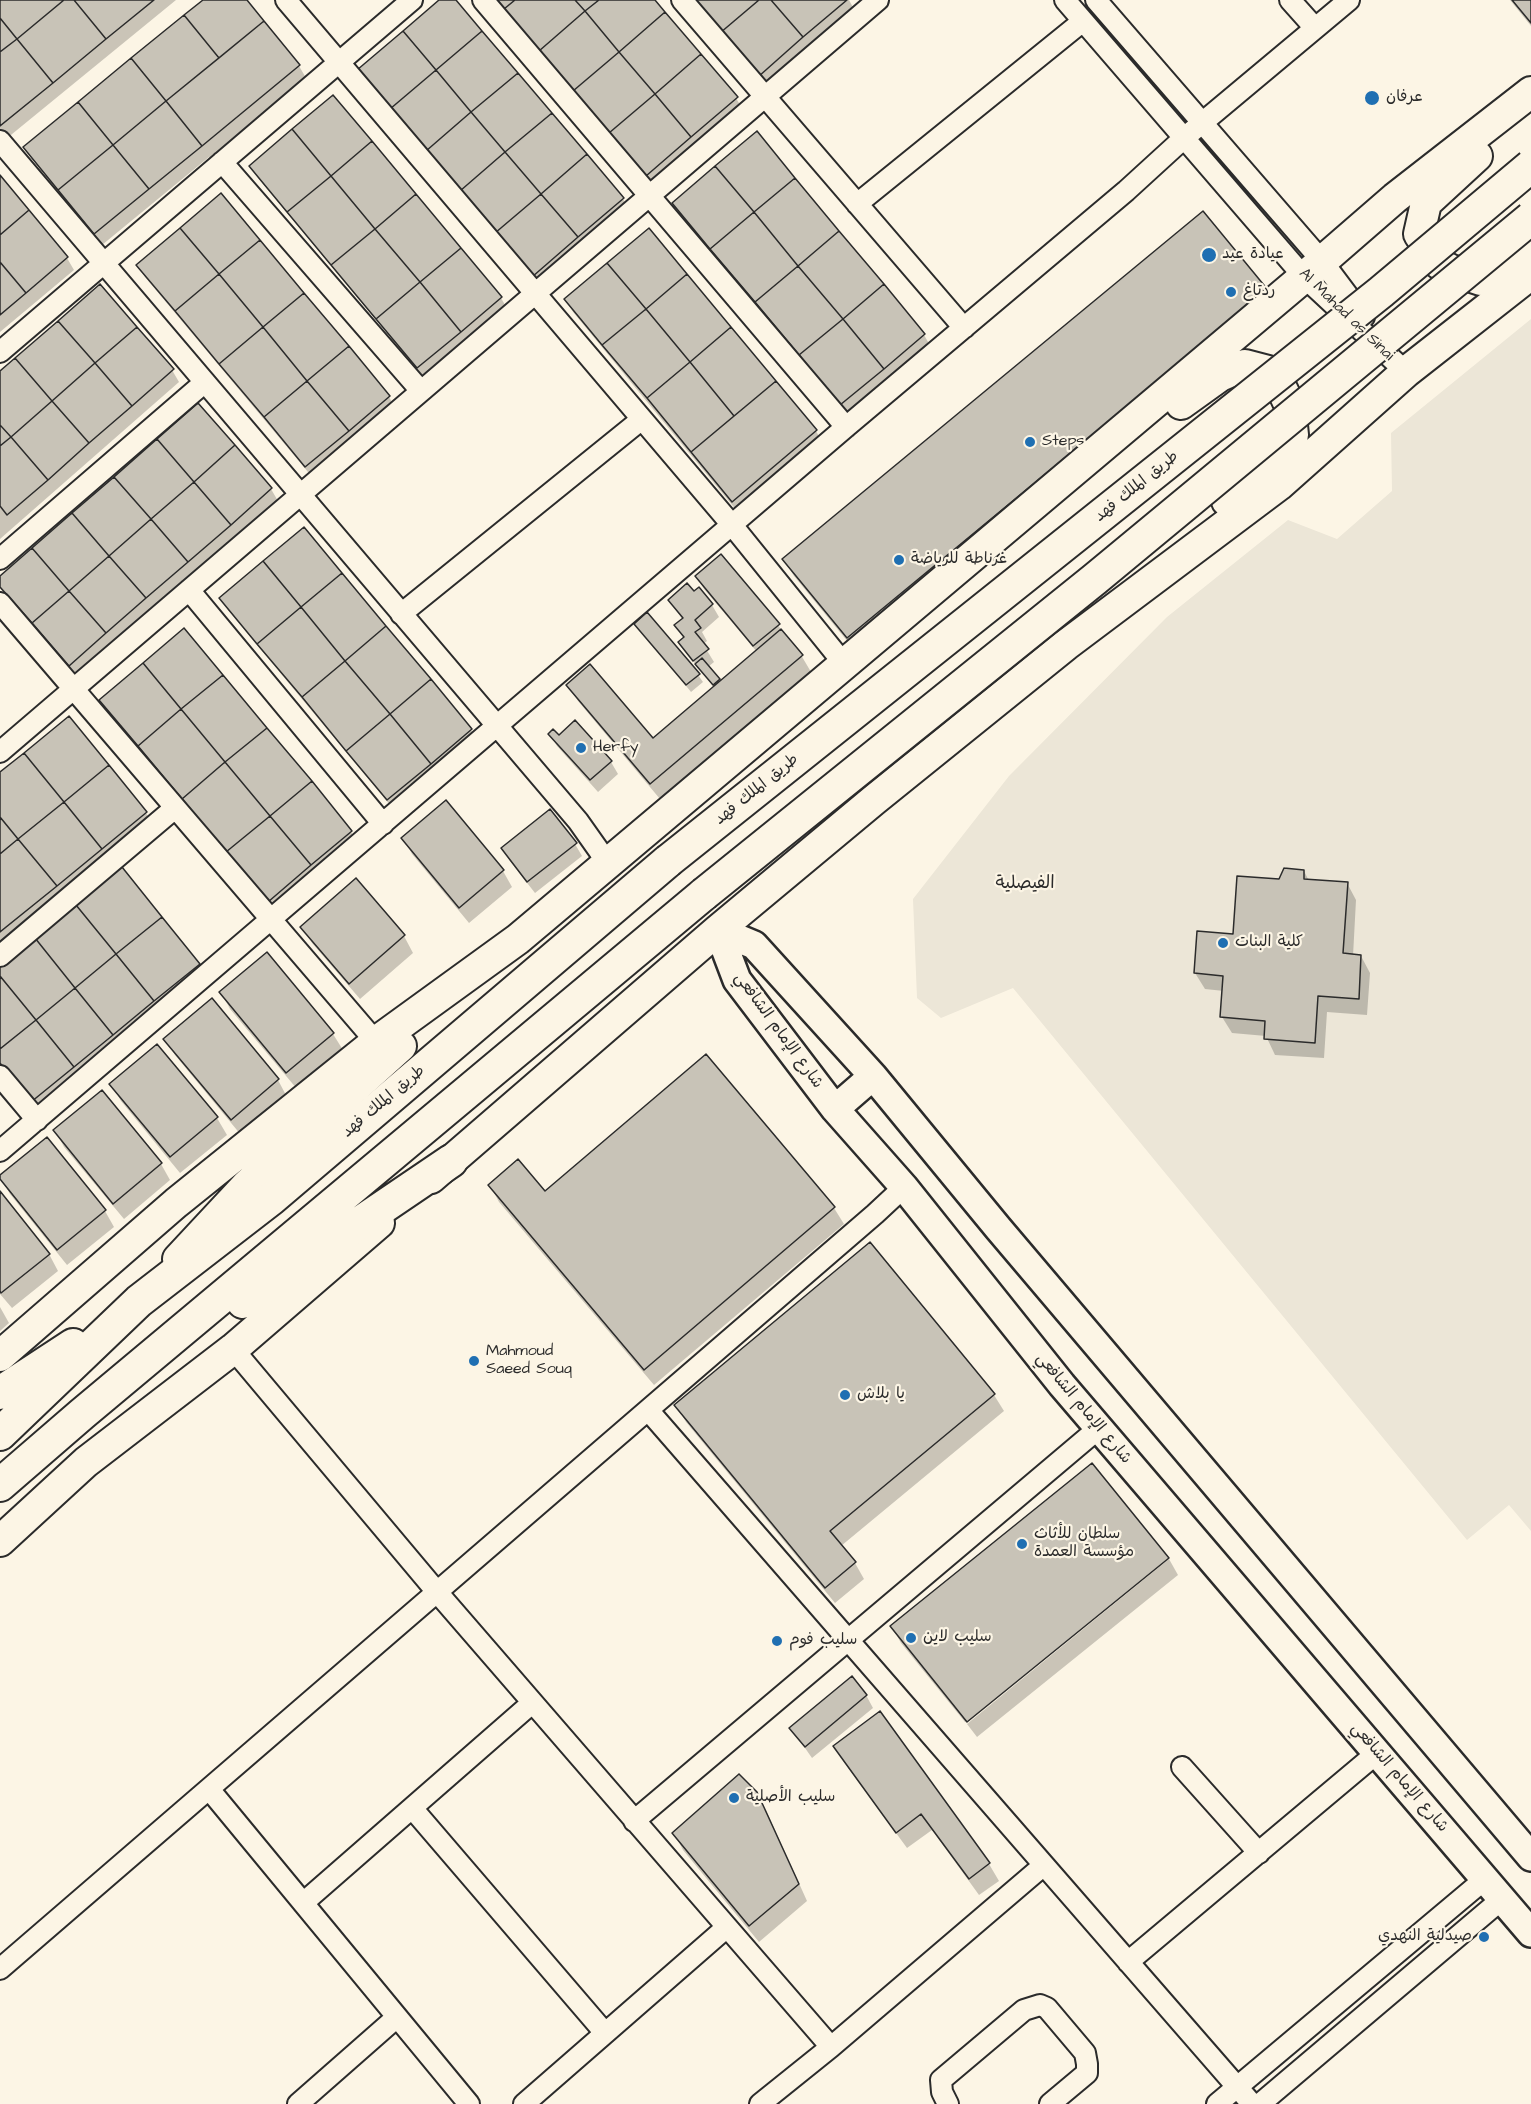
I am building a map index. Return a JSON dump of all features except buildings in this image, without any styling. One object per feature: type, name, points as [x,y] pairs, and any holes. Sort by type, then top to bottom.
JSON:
[{"type":"highway","name":"طريق الملك فهد","points":[[0,1434],[139,1301],[271,1199],[668,861],[1371,299],[1531,166]]},
{"type":"highway","points":[[0,1485],[704,894],[1095,579],[1531,218]]},
{"type":"highway","points":[[82,1414],[451,1161]]},
{"type":"highway","points":[[0,1393],[139,1301]]},
{"type":"main road","points":[[139,1301],[246,1186],[518,939],[1395,198],[1531,92]]},
{"type":"main road","points":[[1531,104],[1426,203],[1419,234],[1438,263],[1481,280],[1498,275],[1531,249]]},
{"type":"main road","points":[[1066,645],[1279,485],[1406,372],[1531,274]]},
{"type":"main road","points":[[0,1542],[86,1462],[233,1349],[718,930],[1066,645],[1280,455],[1293,435],[1290,406],[1282,389],[1268,371],[1245,365],[1220,376],[942,580]]},
{"type":"main road","name":"شارع الإمام الشافعي","points":[[718,930],[754,945],[873,1076],[998,1228],[1531,1857]]},
{"type":"main road","name":"شارع الإمام الشافعي","points":[[718,930],[737,980],[835,1109],[904,1186],[1062,1385],[1531,1933]]},
{"type":"main road","points":[[0,1356],[176,1203],[376,1042],[518,939]]},
{"type":"main road","points":[[835,1109],[873,1076]]},
{"type":"street","points":[[286,0],[732,525],[845,664]]},
{"type":"street","points":[[0,352],[412,0]]},
{"type":"street","points":[[483,0],[846,427]]},
{"type":"street","points":[[682,0],[964,328]]},
{"type":"street","points":[[0,752],[878,0]]},
{"type":"street","name":"Al Mahad as Sinai","points":[[1065,0],[1184,138],[1313,269],[1406,372]]},
{"type":"street","name":"Al Mahad as Sinai","points":[[1096,0],[1202,123],[1313,269]]},
{"type":"street","points":[[1290,0],[1315,28]]},
{"type":"street","points":[[0,1151],[846,427],[1126,191],[1184,138],[1349,0]]},
{"type":"street","points":[[857,204],[1083,21]]},
{"type":"street","points":[[0,141],[578,821],[607,862]]},
{"type":"street","points":[[222,162],[421,391]]},
{"type":"street","points":[[0,559],[205,382]]},
{"type":"street","points":[[402,614],[642,419]]},
{"type":"street","points":[[189,590],[383,824]]},
{"type":"street","points":[[0,603],[376,1042]]},
{"type":"street","points":[[0,956],[175,808]]},
{"type":"street","points":[[0,1076],[37,1120]]},
{"type":"street","points":[[0,1969],[875,1214],[904,1186]]},
{"type":"street","points":[[233,1349],[437,1592],[831,2046]]},
{"type":"street","points":[[648,1410],[1252,2104]]},
{"type":"street","points":[[634,1821],[1099,1428]]},
{"type":"street","points":[[303,1903],[532,1702]]},
{"type":"street","points":[[1128,1962],[1377,1754]]},
{"type":"street","points":[[1182,1767],[1259,1852]]},
{"type":"street","points":[[209,1789],[469,2104]]},
{"type":"street","points":[[412,1808],[605,2033]]},
{"type":"street","points":[[760,2104],[1044,1865]]},
{"type":"street","points":[[1217,2104],[1493,1889]]},
{"type":"street","points":[[1260,2104],[1493,1889]]},
{"type":"street","points":[[524,2104],[727,1927]]},
{"type":"street","points":[[948,2104],[942,2092],[941,2080],[1024,2010],[1040,2005],[1047,2008],[1085,2053],[1087,2064],[1086,2073],[1050,2104]]},
{"type":"street","points":[[298,2104],[397,2017]]},
{"type":"shaded area","name":"كلية البنات","points":[[1531,319],[1531,1531],[1509,1505],[1467,1540],[1013,988],[941,1018],[917,998],[913,899],[1009,776],[1167,617],[1288,520],[1337,539],[1392,491],[1391,433]]},
{"type":"place","name":"عرفان","points":[[1372,98]]},
{"type":"place","name":"عيادة عيد","points":[[1209,255]]},
{"type":"place","name":"ردتاغ","points":[[1231,292]]},
{"type":"place","name":"Steps","points":[[1030,442]]},
{"type":"place","name":"غرناطة للرياضة","points":[[899,560]]},
{"type":"place","name":"Herfy","points":[[581,748]]},
{"type":"place","name":"كلية البنات","points":[[1223,943]]},
{"type":"place","name":"Mahmoud Saeed Souq","points":[[474,1361]]},
{"type":"place","name":"يا بلاش","points":[[845,1395]]},
{"type":"place","name":"سلطان للأثاث مؤسسة العمدة","points":[[1022,1544]]},
{"type":"place","name":"سليب لاين","points":[[911,1638]]},
{"type":"place","name":"سليب فوم","points":[[777,1641]]},
{"type":"place","name":"سليب الأصلية","points":[[734,1798]]},
{"type":"place","name":"صيدلية النهدي","points":[[1484,1937]]},
{"type":"district","name":"الفيصلية","points":[[1025,884]]}]
